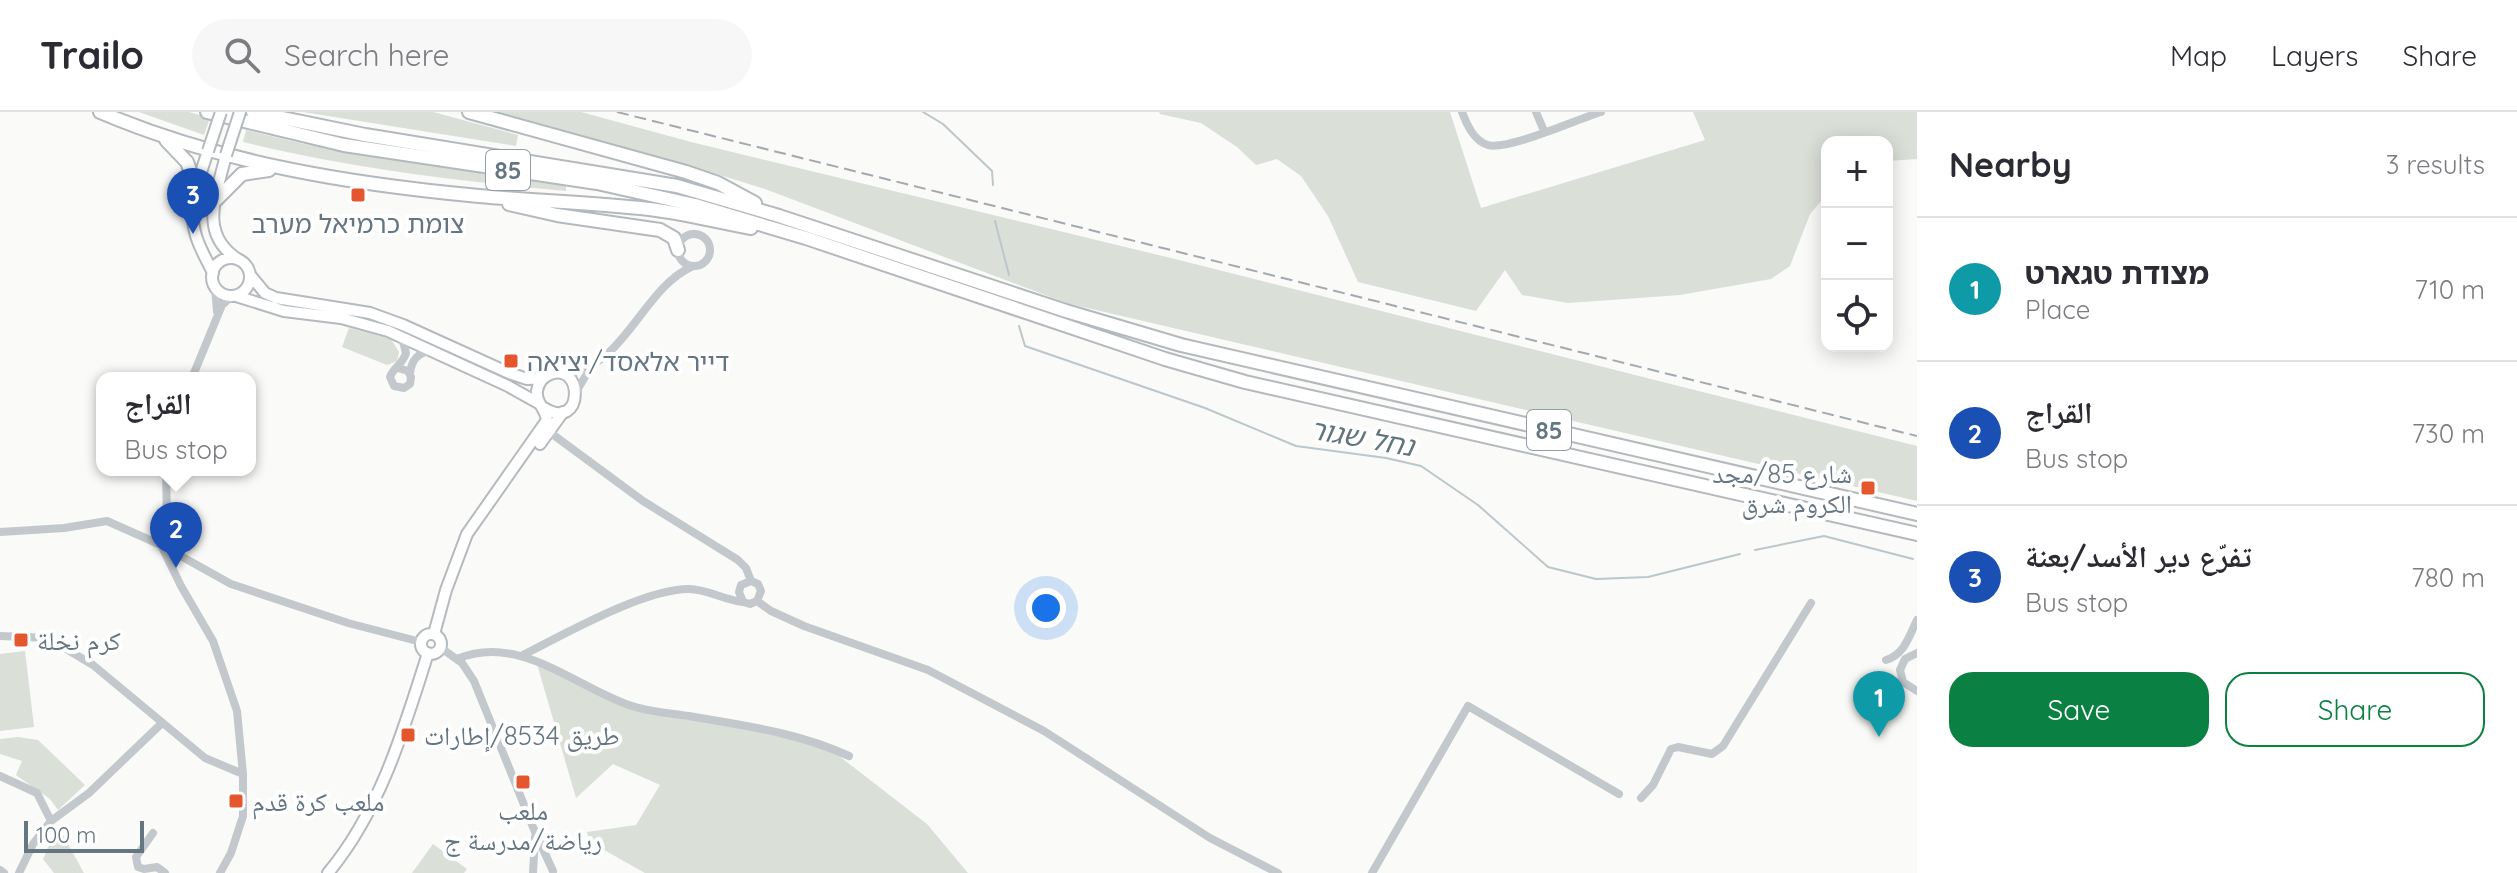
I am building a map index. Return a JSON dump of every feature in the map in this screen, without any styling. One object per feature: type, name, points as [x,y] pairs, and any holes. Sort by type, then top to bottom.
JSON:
[{"type":"highway","points":[[100,112],[208,151],[300,172],[479,196],[650,209],[806,238]]},
{"type":"highway","name":"85","points":[[207,112],[344,145],[633,190],[695,205],[806,238],[1165,359],[1245,382],[1917,534]]},
{"type":"highway","name":"85","points":[[253,112],[365,135],[677,186],[1181,345],[1917,514]]},
{"type":"highway","points":[[469,112],[718,183],[779,216]]},
{"type":"highway","points":[[160,136],[182,154],[197,189]]},
{"type":"highway","points":[[216,200],[232,182],[249,172],[300,172]]},
{"type":"highway","points":[[479,196],[537,212],[660,230],[674,238],[678,253]]},
{"type":"highway","points":[[1904,530],[1917,543]]},
{"type":"main road","points":[[221,112],[197,189],[193,221],[215,286],[224,294],[284,311],[354,321],[401,337],[518,390],[552,413],[563,412]]},
{"type":"main road","points":[[240,112],[226,155],[212,224],[217,239],[228,253],[247,268],[265,293],[276,298],[370,313],[527,379],[562,374],[571,380],[576,392],[573,404],[546,430],[467,534],[434,634]]},
{"type":"main road","points":[[213,273],[223,261],[239,260]]},
{"type":"main road","points":[[234,296],[246,289],[250,275]]},
{"type":"main road","points":[[544,378],[537,390],[547,420],[546,430]]},
{"type":"main road","points":[[434,634],[440,637],[441,648],[428,653],[423,650],[421,642],[426,635],[434,634]]},
{"type":"main road","points":[[328,873],[346,852],[392,763],[428,653]]},
{"type":"street","points":[[1462,112],[1475,136],[1488,145],[1509,145],[1601,112]]},
{"type":"street","points":[[1536,112],[1544,131]]},
{"type":"street","points":[[665,287],[678,253],[686,236],[696,234],[706,238],[711,248],[709,258],[702,265],[686,264],[678,253]]},
{"type":"street","points":[[576,392],[592,365],[620,340],[665,287],[693,266]]},
{"type":"street","points":[[215,286],[216,321]]},
{"type":"street","points":[[195,372],[222,305],[234,296]]},
{"type":"street","points":[[401,337],[406,353],[390,377],[397,388],[410,384],[410,374],[417,356],[431,350]]},
{"type":"street","points":[[562,374],[592,365]]},
{"type":"street","points":[[398,368],[410,374]]},
{"type":"street","points":[[546,430],[643,501],[738,560],[746,568],[751,581]]},
{"type":"street","points":[[166,476],[167,519],[161,545],[213,641],[237,711],[243,816],[231,853],[220,873]]},
{"type":"street","points":[[0,532],[64,528],[107,521],[161,545],[231,584],[348,623],[421,642]]},
{"type":"street","points":[[521,656],[582,625],[661,593],[691,589],[750,604],[757,601],[761,591],[758,584],[751,581],[739,588],[743,602]]},
{"type":"street","points":[[757,601],[795,623],[928,670],[1031,724],[1210,838],[1278,873]]},
{"type":"street","points":[[1641,798],[1653,785],[1671,749],[1678,747],[1712,754],[1723,746],[1811,603]]},
{"type":"street","points":[[1917,621],[1912,655],[1902,664],[1900,676],[1906,686],[1917,691]]},
{"type":"street","points":[[1886,660],[1903,649],[1917,621]]},
{"type":"street","points":[[0,636],[48,638],[93,665],[205,758],[243,774]]},
{"type":"street","points":[[441,648],[457,659],[474,681],[554,872]]},
{"type":"street","points":[[457,659],[471,654],[512,653],[634,707],[794,734],[849,756]]},
{"type":"street","points":[[1372,873],[1468,706],[1619,794]]},
{"type":"street","points":[[19,873],[33,844],[51,821],[89,793],[162,723]]},
{"type":"street","points":[[0,776],[37,793],[51,821]]},
{"type":"street","points":[[534,873],[535,832]]},
{"type":"street","points":[[153,833],[136,857],[138,867],[157,867],[165,873]]},
{"type":"street","points":[[534,873],[542,868],[554,872]]},
{"type":"shaded area","points":[[139,112],[189,112],[210,118],[204,135]]},
{"type":"shaded area","points":[[303,112],[433,112],[518,135],[516,146]]},
{"type":"shaded area","points":[[496,112],[581,112],[691,142],[1179,260],[1917,446],[1917,501],[1066,303],[765,189]]},
{"type":"shaded area","points":[[1450,112],[1481,208],[1705,140],[1693,112],[1917,112],[1917,159],[1893,161],[1893,136],[1821,136],[1821,201],[1810,214],[1790,266],[1771,279],[1680,295],[1568,303],[1522,295],[1505,270],[1476,311],[1358,282],[1328,216],[1301,176],[1277,159],[1256,165],[1237,147],[1201,123],[1160,114]]},
{"type":"shaded area","points":[[246,130],[304,144],[508,176],[566,181],[566,191],[444,178],[323,159],[243,142]]},
{"type":"shaded area","points":[[349,328],[391,339],[399,352],[397,361],[387,365],[342,347]]},
{"type":"shaded area","points":[[25,651],[34,727],[0,731],[0,654]]},
{"type":"shaded area","points":[[537,664],[644,709],[795,737],[839,756],[927,824],[968,873],[645,873],[590,842],[587,832],[636,825],[660,785],[613,764],[576,798]]},
{"type":"shaded area","points":[[18,737],[38,740],[85,785],[58,810],[50,799],[16,775],[22,761],[0,754],[0,739]]},
{"type":"shaded area","points":[[56,828],[84,873],[54,873],[43,859]]},
{"type":"shaded area","points":[[433,844],[467,869],[464,873],[412,873]]},
{"type":"waterway","name":"נחל שגור","points":[[923,112],[943,124],[992,171],[993,185]]},
{"type":"waterway","name":"נחל שגור","points":[[995,221],[1009,275]]},
{"type":"waterway","name":"נחל שגור","points":[[1019,326],[1025,346],[1205,408],[1296,446],[1421,466],[1478,505],[1548,567],[1596,579],[1648,577],[1740,554]]},
{"type":"waterway","name":"נחל שגור","points":[[1755,550],[1824,536],[1913,559]]},
{"type":"railway","points":[[617,112],[1917,436]]},
{"type":"place","name":"צומת כרמיאל מערב","points":[[358,195]]},
{"type":"place","name":"تفرّع دير الأسد/بعنة","points":[[193,234]]},
{"type":"place","name":"דייר אלאסד/יציאה","points":[[511,361]]},
{"type":"place","name":"شارع 85/مجد الكروم شرق","points":[[1868,488]]},
{"type":"place","name":"القراج","points":[[176,568]]},
{"type":"place","name":"كرم نخلة","points":[[21,640]]},
{"type":"place","name":"طريق 8534/إطارات","points":[[408,735]]},
{"type":"place","name":"מצודת טגארט","points":[[1879,737]]},
{"type":"place","name":"ملعب رياضة/مدرسة ج","points":[[523,782]]},
{"type":"place","name":"ملعب كرة قدم","points":[[236,801]]}]
